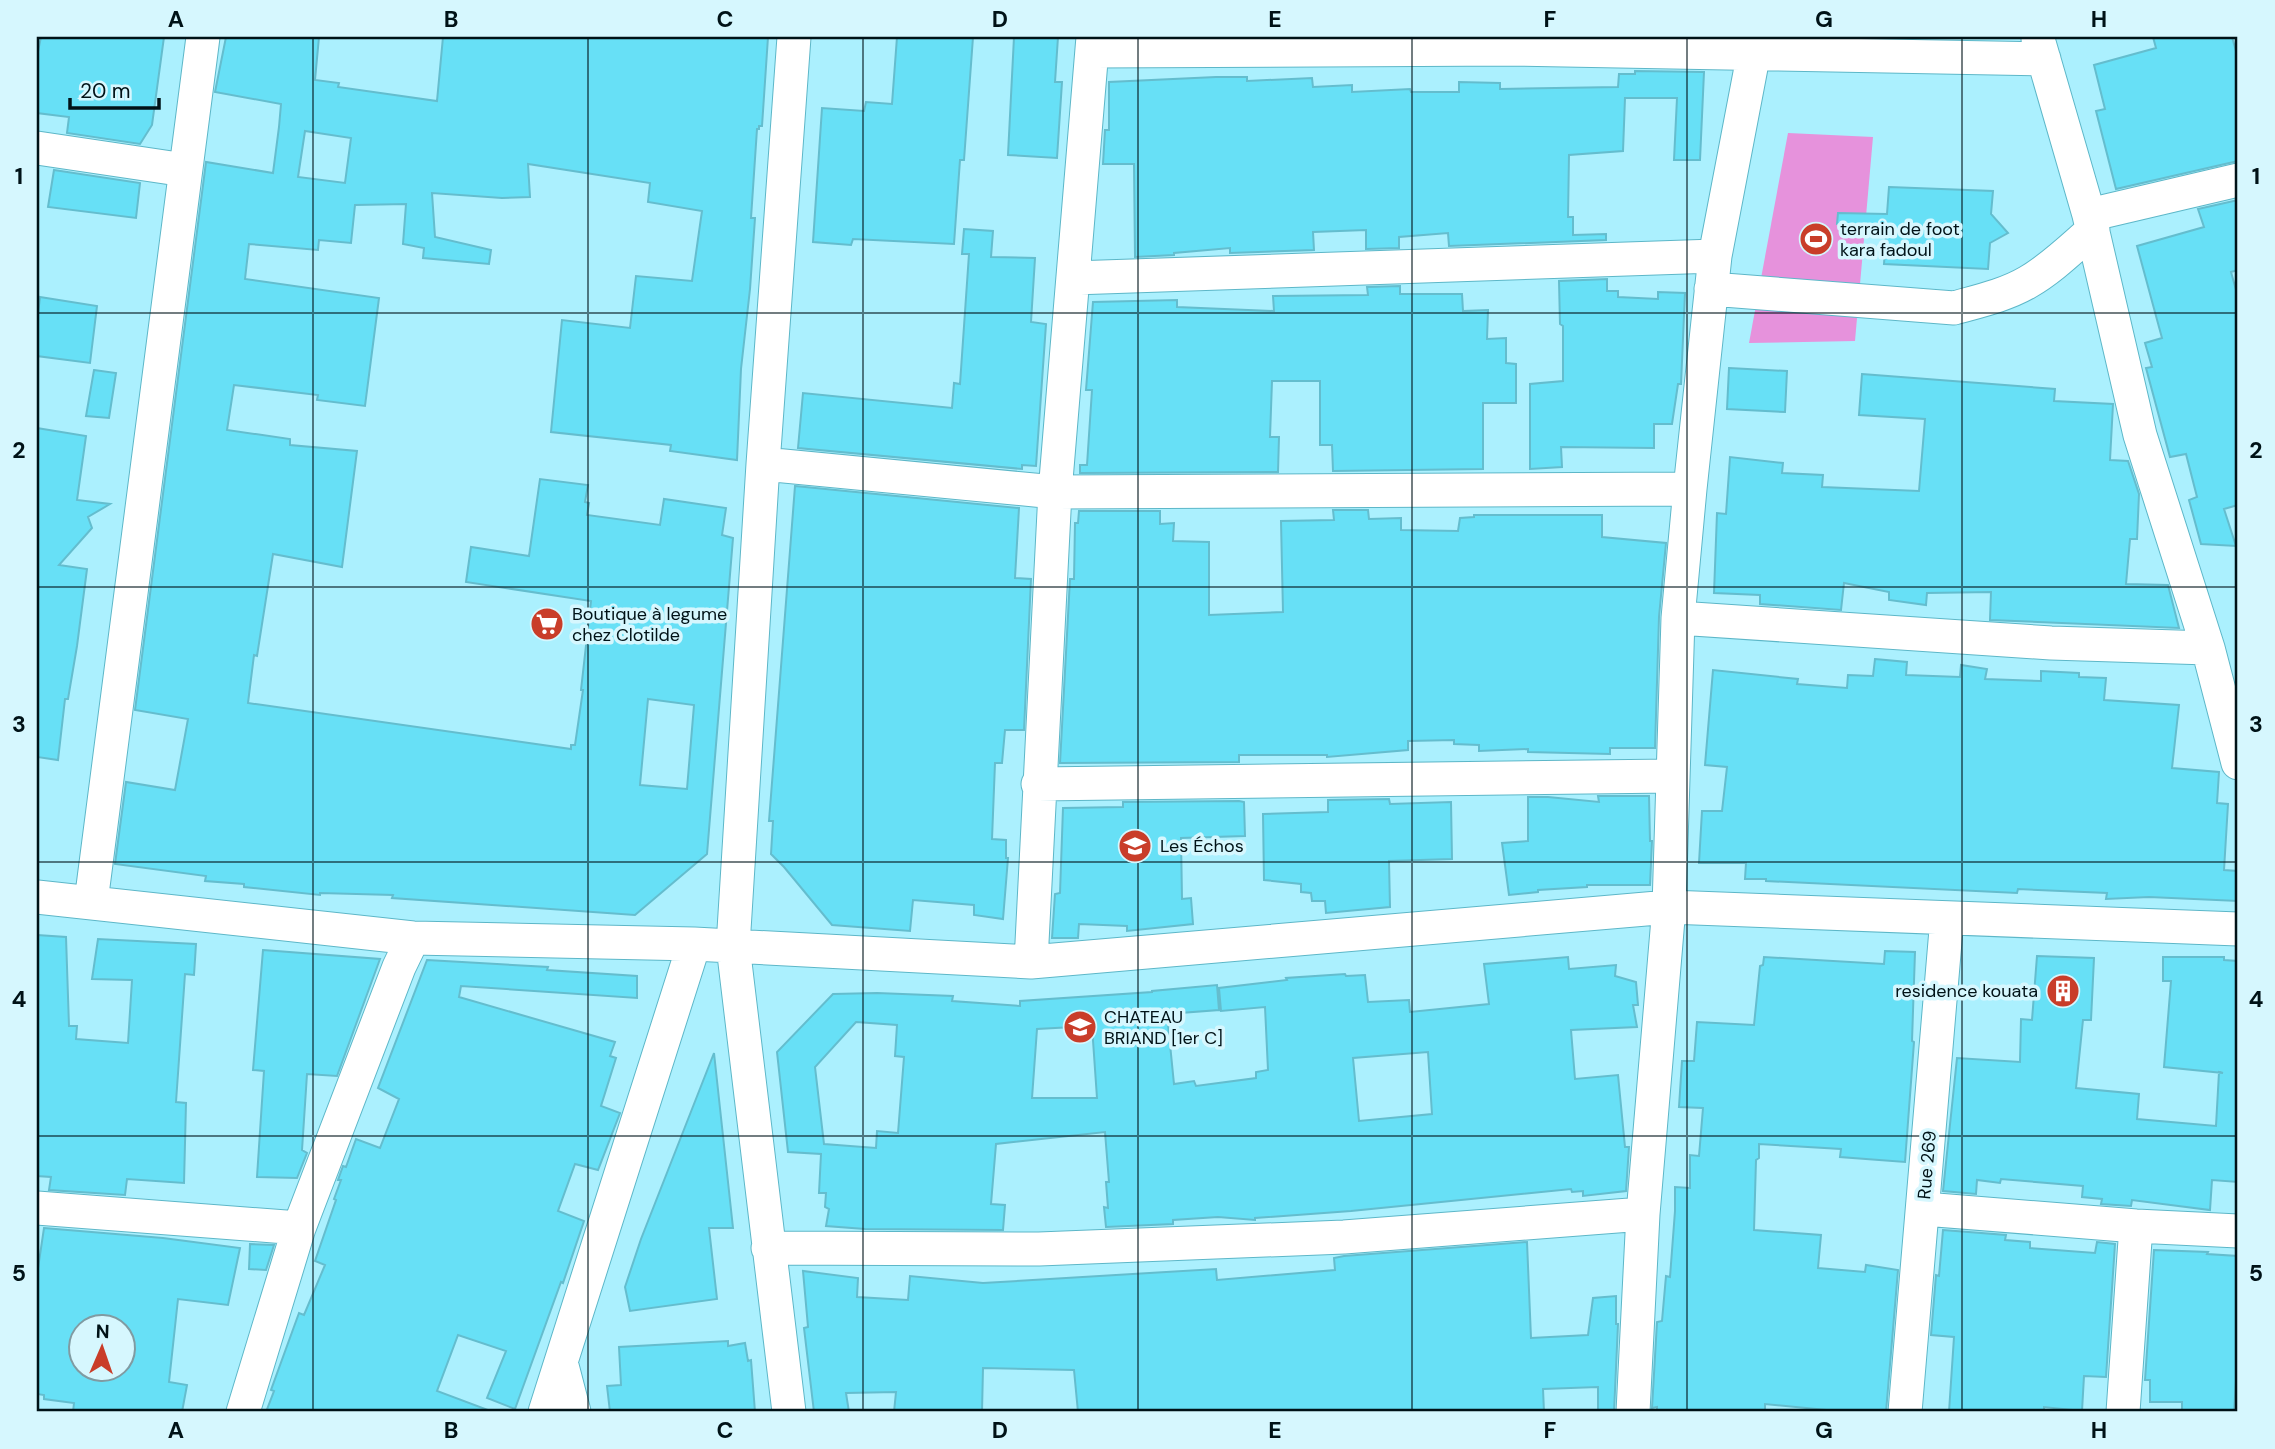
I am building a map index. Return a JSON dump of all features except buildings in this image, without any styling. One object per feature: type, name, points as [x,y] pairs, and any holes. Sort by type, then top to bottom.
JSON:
[{"type":"street","points":[[91,902],[203,37]]},
{"type":"street","points":[[789,1412],[733,946],[763,464],[794,37]]},
{"type":"street","points":[[1031,962],[1055,492],[1093,44],[1754,52],[2041,48],[2091,222],[2140,435],[2208,648],[2238,763]]},
{"type":"street","points":[[1633,1412],[1643,1214],[1669,907],[1678,618],[1715,256],[1754,52]]},
{"type":"street","points":[[37,148],[185,170]]},
{"type":"street","points":[[1711,289],[1954,308],[1987,299],[2027,282],[2066,254],[2091,222],[2238,180]]},
{"type":"street","points":[[1073,278],[1715,256]]},
{"type":"street","points":[[763,464],[1055,492],[1690,489]]},
{"type":"street","points":[[1678,618],[2051,643],[2208,648]]},
{"type":"street","points":[[1038,784],[1672,776]]},
{"type":"street","points":[[37,897],[413,938],[694,944],[1031,962],[1669,907],[2238,929]]},
{"type":"street","name":"Rue 269","points":[[1905,1412],[1947,918]]},
{"type":"street","points":[[243,1412],[299,1228],[399,967],[413,938]]},
{"type":"street","points":[[545,1412],[694,944]]},
{"type":"street","points":[[37,1208],[299,1228]]},
{"type":"street","points":[[1924,1209],[2136,1226],[2238,1231]]},
{"type":"street","points":[[768,1248],[1039,1249],[1150,1245],[1344,1237],[1643,1214]]},
{"type":"street","points":[[2123,1412],[2136,1226]]},
{"type":"street","points":[[561,1362],[574,1412]]},
{"type":"shaded area","name":"terrain de foot kara fadoul","points":[[1788,133],[1873,137],[1855,341],[1749,343]]},
{"type":"place","name":"terrain de foot kara fadoul","points":[[1816,239]]},
{"type":"place","name":"Boutique à legume chez Clotilde","points":[[547,624]]},
{"type":"place","name":"Les Échos","points":[[1135,846]]},
{"type":"place","name":"residence kouata","points":[[2063,991]]},
{"type":"place","name":"CHATEAU BRIAND [1er C]","points":[[1080,1027]]}]
